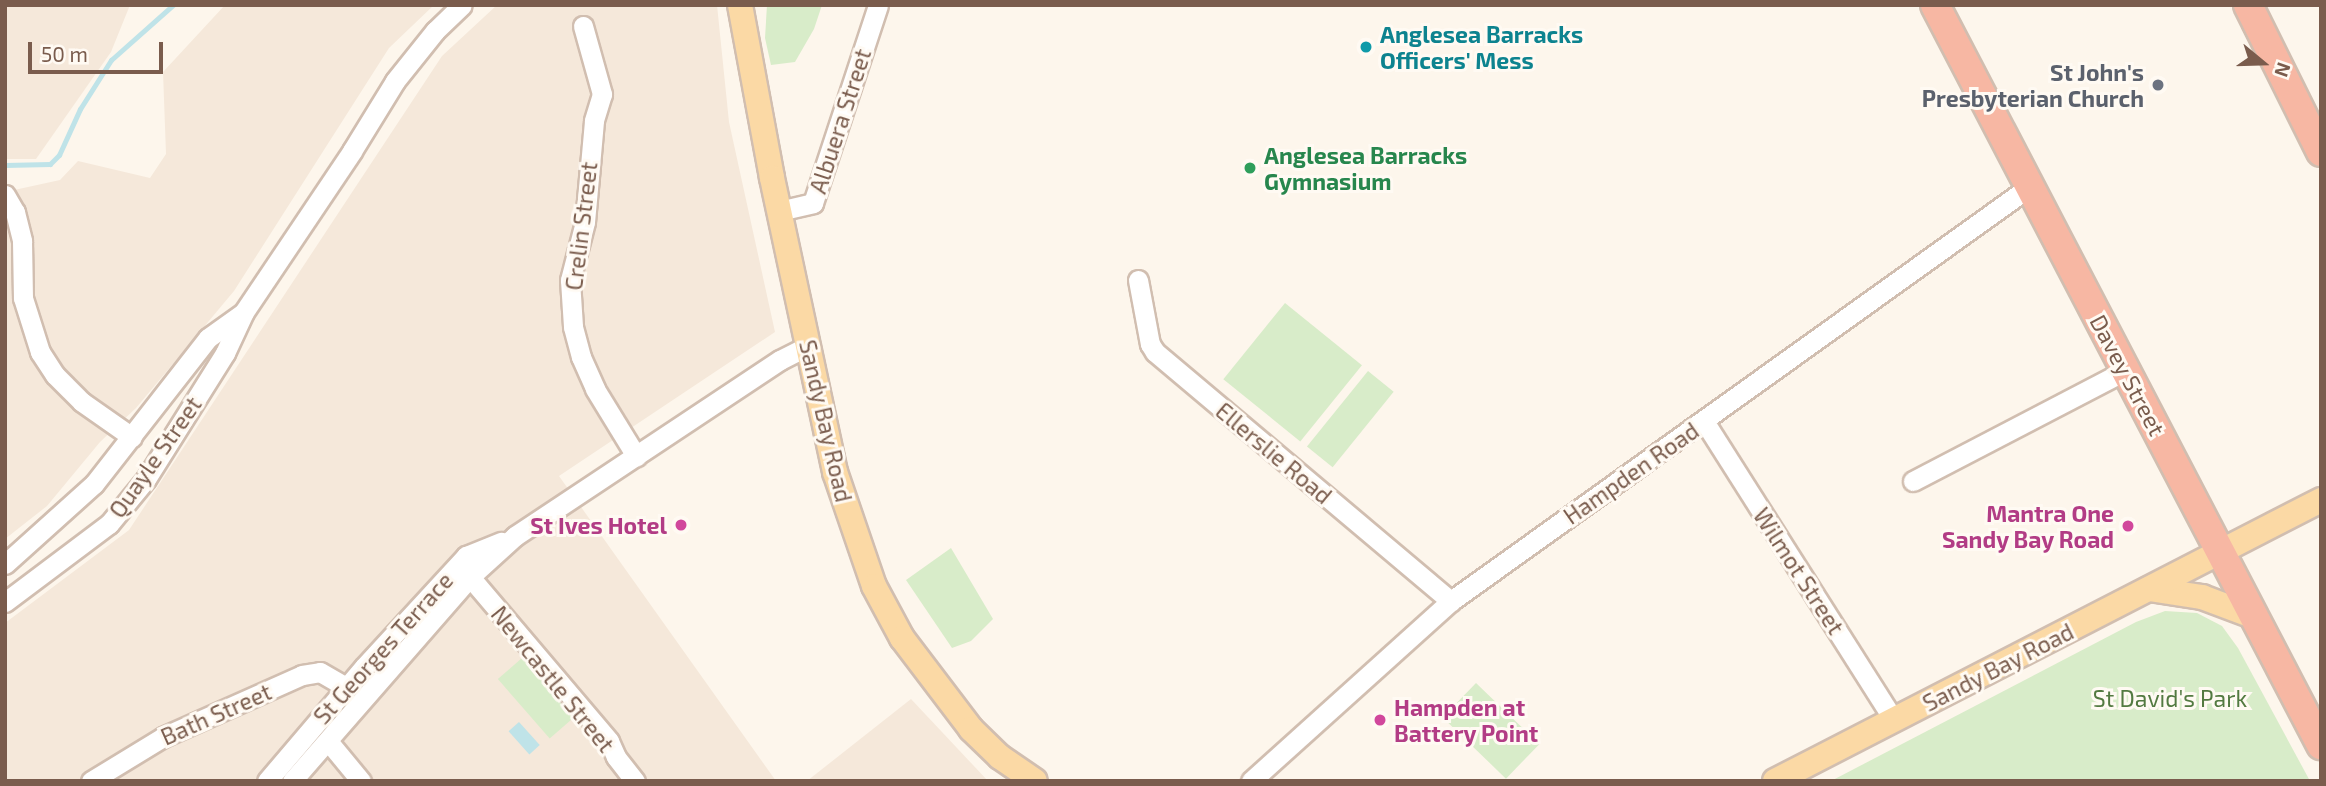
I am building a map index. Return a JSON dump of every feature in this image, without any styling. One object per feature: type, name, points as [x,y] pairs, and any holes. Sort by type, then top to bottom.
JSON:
[{"type":"highway","points":[[2248,5],[2321,152]]},
{"type":"highway","name":"Davey Street","points":[[1936,6],[2321,745]]},
{"type":"main road","name":"Sandy Bay Road","points":[[740,5],[779,211],[835,472],[874,586],[902,638],[971,729],[1000,757],[1035,781]]},
{"type":"main road","name":"Sandy Bay Road","points":[[749,43],[751,5]]},
{"type":"main road","name":"Sandy Bay Road","points":[[1775,781],[2321,500]]},
{"type":"main road","points":[[2149,589],[2202,597],[2255,617]]},
{"type":"main road","name":"Sandy Bay Road","points":[[1000,757],[1015,781]]},
{"type":"street","name":"Quayle Street","points":[[5,602],[109,524],[153,468],[225,353],[244,312],[352,151],[395,81],[435,31],[462,5]]},
{"type":"street","name":"Albuera Street","points":[[779,211],[813,203],[878,5]]},
{"type":"street","name":"Crelin Street","points":[[583,26],[602,94],[594,121],[585,222],[570,280],[573,327],[581,357],[595,389],[636,456]]},
{"type":"street","name":"Hampden Road","points":[[1251,781],[1451,601],[2029,187]]},
{"type":"street","points":[[5,195],[15,212],[22,241],[23,298],[40,352],[55,375],[82,401],[132,437]]},
{"type":"street","name":"Ellerslie Road","points":[[1138,280],[1150,344],[1155,352],[1451,601]]},
{"type":"street","name":"Quayle Street","points":[[5,564],[94,484],[208,338],[244,312]]},
{"type":"street","name":"St Georges Terrace","points":[[292,781],[470,578],[515,536],[780,360],[807,346]]},
{"type":"street","points":[[1913,481],[2126,370]]},
{"type":"street","name":"Wilmot Street","points":[[1704,421],[1894,720]]},
{"type":"street","name":"St Georges Terrace","points":[[267,781],[346,687],[466,556],[515,536]]},
{"type":"street","name":"Newcastle Street","points":[[470,578],[610,741],[616,757],[635,781]]},
{"type":"street","name":"Bath Street","points":[[91,781],[163,737],[302,676],[320,672],[346,687]]},
{"type":"street","points":[[328,741],[361,781]]},
{"type":"shaded area","points":[[5,5],[130,5],[111,52],[36,159],[5,159]]},
{"type":"shaded area","points":[[225,5],[434,5],[389,48],[234,291],[136,408],[100,442],[47,506],[5,539],[5,192],[60,180],[78,161],[150,178],[166,154],[163,72]]},
{"type":"shaded area","points":[[497,5],[717,5],[729,122],[775,332],[559,476],[776,781],[5,781],[5,623],[129,530],[442,56]]},
{"type":"shaded area","points":[[911,699],[988,781],[807,781]]},
{"type":"green space","points":[[767,5],[822,5],[814,29],[795,62],[771,65],[765,38]]},
{"type":"green space","points":[[1285,303],[1362,365],[1300,441],[1223,379]]},
{"type":"green space","points":[[1368,371],[1394,392],[1333,467],[1307,446]]},
{"type":"green space","points":[[951,548],[993,619],[971,641],[952,648],[906,580]]},
{"type":"green space","name":"St David's Park","points":[[2165,611],[2197,613],[2222,626],[2238,648],[2310,781],[1831,781],[2136,622]]},
{"type":"green space","points":[[522,658],[574,718],[550,739],[498,679]]},
{"type":"green space","points":[[1476,683],[1539,744],[1506,779],[1443,718]]},
{"type":"water","points":[[519,722],[540,745],[529,754],[509,731]]},
{"type":"waterway","points":[[5,165],[50,164],[59,155],[80,109],[111,60],[173,5]]},
{"type":"place","name":"Anglesea Barracks Officers' Mess","points":[[1366,47]]},
{"type":"place","name":"St John's Presbyterian Church","points":[[2158,85]]},
{"type":"place","name":"Anglesea Barracks Gymnasium","points":[[1250,168]]},
{"type":"place","name":"St Ives Hotel","points":[[681,525]]},
{"type":"place","name":"Mantra One Sandy Bay Road","points":[[2128,526]]},
{"type":"place","name":"Hampden at Battery Point","points":[[1380,720]]}]
